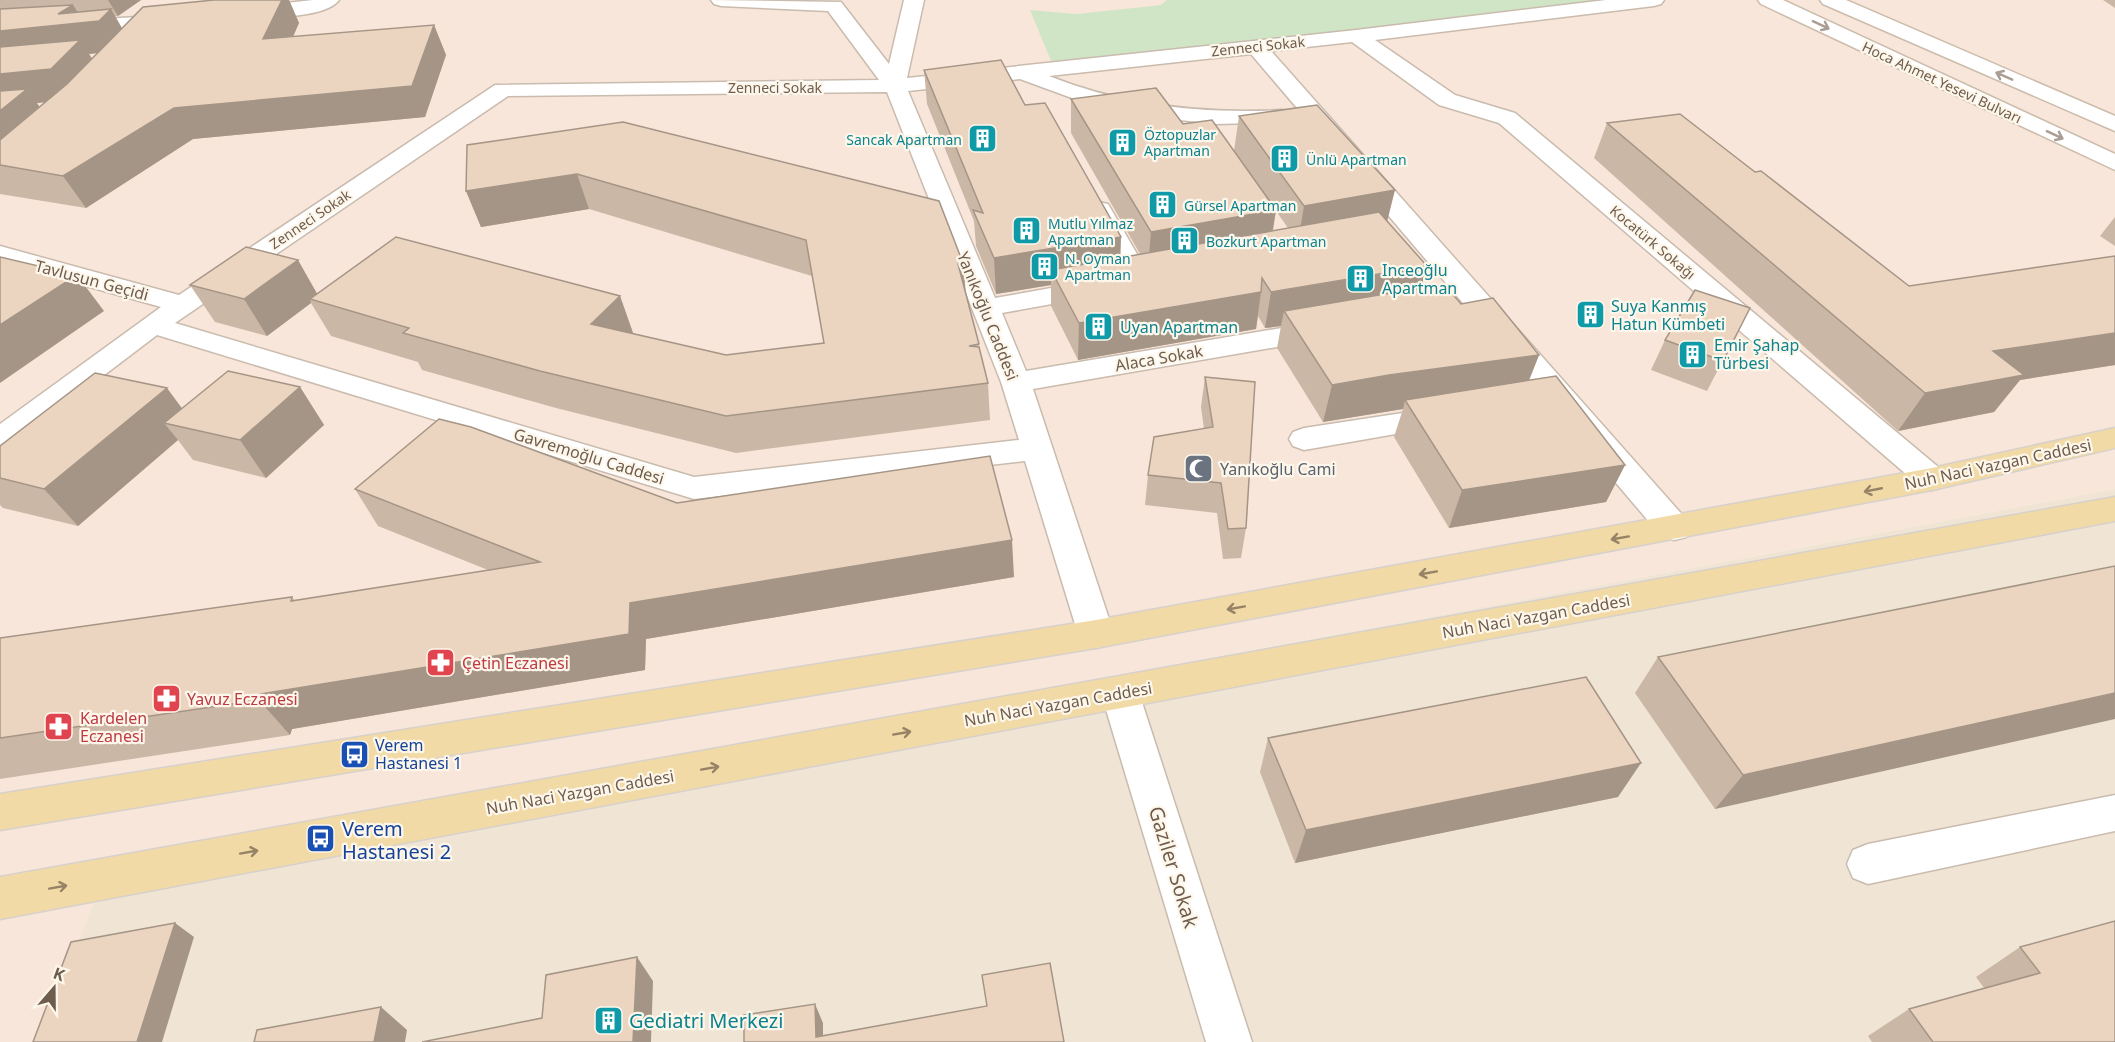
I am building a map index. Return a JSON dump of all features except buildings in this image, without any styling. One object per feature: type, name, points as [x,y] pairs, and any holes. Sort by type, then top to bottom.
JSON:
[{"type":"main road","name":"Nuh Naci Yazgan Caddesi","points":[[0,812],[1096,634],[1932,479],[2115,438]]},
{"type":"main road","name":"Nuh Naci Yazgan Caddesi","points":[[0,898],[2115,508]]},
{"type":"street","points":[[230,15],[314,7],[330,0]]},
{"type":"street","points":[[722,0],[835,3]]},
{"type":"street","points":[[895,86],[914,0]]},
{"type":"street","name":"Zenneci Sokak","points":[[0,439],[153,325],[503,90],[895,86],[1356,36],[1654,0]]},
{"type":"street","name":"Hoca Ahmet Yesevi Bulvarı","points":[[1768,0],[2115,163]]},
{"type":"street","name":"Hoca Ahmet Yesevi Bulvarı","points":[[1830,0],[2115,124]]},
{"type":"street","name":"Yanıkoğlu Caddesi","points":[[835,3],[895,86],[1016,382],[1096,634]]},
{"type":"street","points":[[0,31],[195,19]]},
{"type":"street","points":[[138,44],[159,22]]},
{"type":"street","name":"Kocatürk Sokağı","points":[[1356,36],[1447,100],[1507,118],[1932,479]]},
{"type":"street","points":[[1256,47],[1315,115],[1404,232],[1478,303],[1674,528]]},
{"type":"street","points":[[1023,72],[1063,89],[1131,107],[1196,116],[1246,118],[1315,115]]},
{"type":"street","points":[[1023,72],[1040,103]]},
{"type":"street","points":[[1196,116],[1210,135]]},
{"type":"street","points":[[985,308],[1151,278],[1087,187]]},
{"type":"street","name":"Tavlusun Geçidi","points":[[0,254],[183,305]]},
{"type":"street","points":[[1444,309],[1478,303]]},
{"type":"street","name":"Gavremoğlu Caddesi","points":[[153,325],[694,488],[1037,449]]},
{"type":"street","name":"Alaca Sokak","points":[[1016,382],[1351,325]]},
{"type":"street","points":[[1526,404],[1561,398]]},
{"type":"street","points":[[1304,439],[1468,413]]},
{"type":"street","name":"Gaziler Sokak","points":[[1120,693],[1229,1042]]},
{"type":"street","points":[[1868,864],[2115,813]]},
{"type":"shaded area","points":[[0,0],[2115,0],[2115,489],[1220,656],[110,859],[41,1042],[0,1042]]},
{"type":"shaded area","points":[[2115,489],[2115,1042],[41,1042],[109,859],[1220,656]]},
{"type":"green space","points":[[1167,0],[1656,0],[1054,68],[1030,10],[1077,14],[1161,5]]},
{"type":"place","name":"Sancak Apartman","points":[[983,139]]},
{"type":"place","name":"Öztopuzlar Apartman","points":[[1123,142]]},
{"type":"place","name":"Ünlü Apartman","points":[[1285,159]]},
{"type":"place","name":"Gürsel Apartman","points":[[1163,205]]},
{"type":"place","name":"Mutlu Yılmaz Apartman","points":[[1027,231]]},
{"type":"place","name":"Bozkurt Apartman","points":[[1185,241]]},
{"type":"place","name":"N. Oyman Apartman","points":[[1044,266]]},
{"type":"place","name":"Inceoğlu Apartman","points":[[1361,279]]},
{"type":"place","name":"Suya Kanmış Hatun Kümbeti","points":[[1590,315]]},
{"type":"place","name":"Uyan Apartman","points":[[1099,327]]},
{"type":"place","name":"Emir Şahap Türbesi","points":[[1693,354]]},
{"type":"place","name":"Yanıkoğlu Cami","points":[[1199,469]]},
{"type":"place","name":"Çetin Eczanesi","points":[[441,663]]},
{"type":"place","name":"Yavuz Eczanesi","points":[[166,699]]},
{"type":"place","name":"Kardelen Eczanesi","points":[[59,727]]},
{"type":"place","name":"Verem Hastanesi 1","points":[[354,754]]},
{"type":"place","name":"Verem Hastanesi 2","points":[[321,839]]},
{"type":"place","name":"Gediatri Merkezi","points":[[608,1020]]}]
